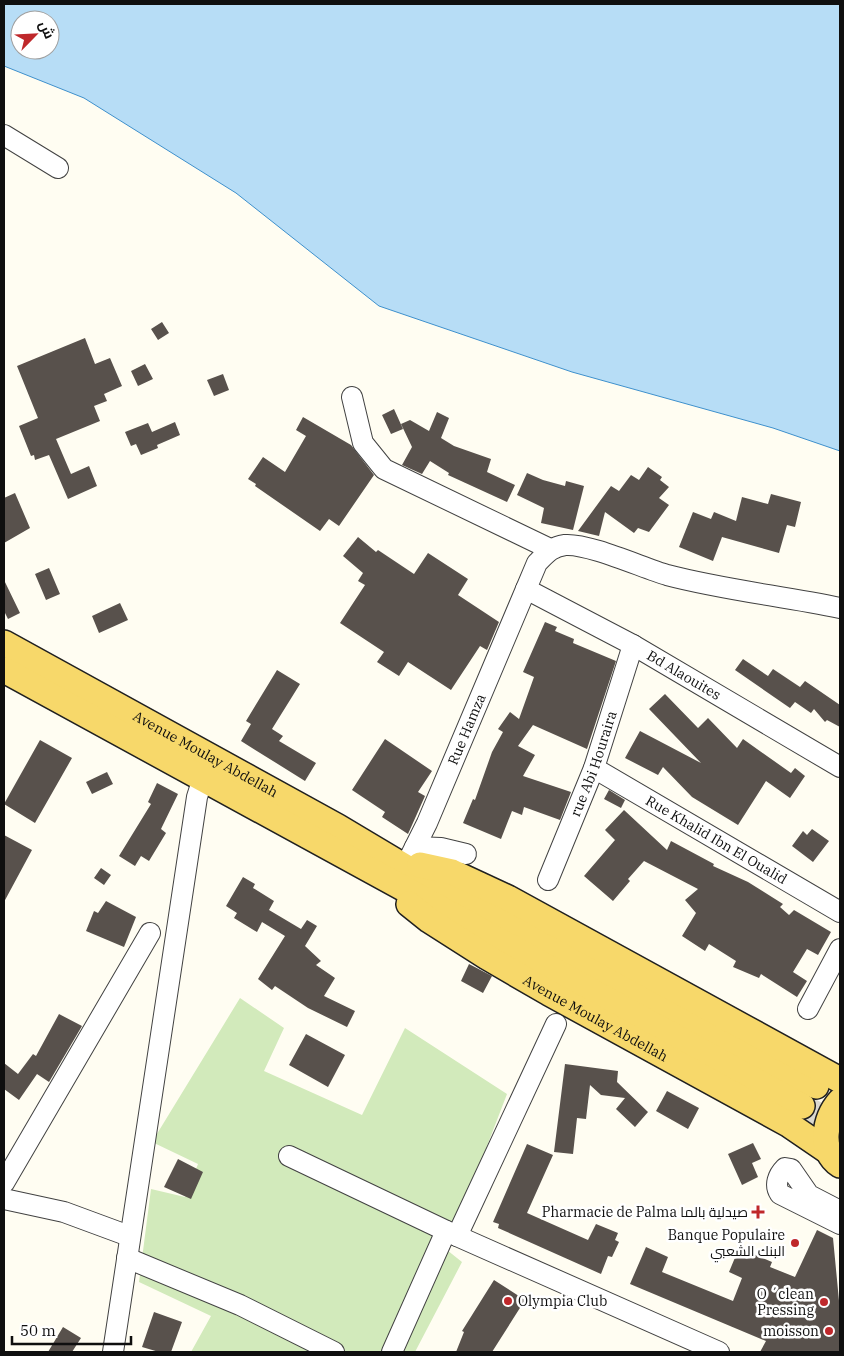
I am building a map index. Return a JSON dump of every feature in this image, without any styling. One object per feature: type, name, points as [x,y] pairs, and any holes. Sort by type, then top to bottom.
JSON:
[{"type":"main road","name":"Avenue Moulay Abdellah","points":[[4,642],[338,827],[410,857],[595,970],[816,1086]]},
{"type":"main road","name":"Avenue Moulay Abdellah","points":[[4,670],[802,1106]]},
{"type":"main road","points":[[410,857],[424,865],[445,870],[508,898],[840,1080]]},
{"type":"main road","name":"Avenue Moulay Abdellah","points":[[373,870],[397,894],[429,920],[487,957],[788,1124],[837,1165]]},
{"type":"main road","points":[[837,1165],[826,1131],[830,1117],[840,1101]]},
{"type":"street","points":[[4,135],[58,168]]},
{"type":"street","points":[[352,397],[363,443],[384,468],[550,549],[566,545],[581,547],[667,575],[714,586],[840,608]]},
{"type":"street","name":"Rue Hamza","points":[[410,857],[526,589],[538,563],[550,549]]},
{"type":"street","name":"Bd Alaouites","points":[[526,589],[633,645],[840,767]]},
{"type":"street","name":"rue Abi Houraira","points":[[548,880],[594,768],[633,645]]},
{"type":"street","name":"Rue Khalid Ibn El Oualid","points":[[594,768],[840,912]]},
{"type":"street","points":[[113,1352],[129,1236],[197,797],[203,778]]},
{"type":"street","points":[[410,857],[441,848],[466,854]]},
{"type":"street","points":[[4,1183],[150,934]]},
{"type":"street","points":[[808,1009],[840,949]]},
{"type":"street","points":[[392,1352],[556,1024]]},
{"type":"street","points":[[288,1156],[451,1233],[719,1352]]},
{"type":"street","points":[[840,1211],[809,1196],[791,1169],[785,1168],[782,1170],[777,1181],[780,1194],[840,1224]]},
{"type":"street","points":[[4,1199],[64,1212],[129,1236]]},
{"type":"street","points":[[127,1258],[240,1305],[334,1352]]},
{"type":"green space","points":[[240,998],[284,1028],[264,1071],[362,1115],[405,1028],[507,1094],[447,1250],[462,1262],[415,1352],[191,1352],[211,1316],[139,1282],[151,1189],[185,1197],[198,1164],[152,1142]]},
{"type":"water","points":[[4,4],[840,4],[840,451],[773,428],[572,372],[379,306],[236,193],[84,98],[4,66]]},
{"type":"building","points":[[162,322],[169,333],[158,340],[151,329]]},
{"type":"building","points":[[85,338],[95,364],[110,358],[122,386],[104,394],[107,401],[94,406],[100,421],[56,439],[71,474],[89,466],[97,486],[68,499],[49,455],[35,460],[34,455],[31,456],[19,426],[38,418],[17,366]]},
{"type":"building","points":[[145,364],[153,379],[138,386],[131,371]]},
{"type":"building","points":[[223,374],[229,390],[214,396],[207,380]]},
{"type":"building","points":[[394,409],[403,429],[391,434],[382,415]]},
{"type":"building","points":[[437,412],[449,418],[441,438],[454,446],[491,459],[487,472],[515,485],[507,502],[448,475],[449,473],[430,461],[422,474],[402,465],[412,447],[401,424],[410,420],[429,431]]},
{"type":"building","points":[[303,417],[351,445],[374,475],[339,526],[329,519],[320,531],[255,486],[256,484],[248,479],[263,457],[285,472],[306,436],[296,430]]},
{"type":"building","points":[[175,422],[180,435],[157,445],[158,448],[141,455],[136,444],[131,446],[125,432],[148,423],[152,432]]},
{"type":"building","points":[[648,467],[662,477],[660,480],[669,487],[659,498],[669,505],[649,532],[638,528],[634,533],[605,512],[599,536],[578,531],[611,486],[619,491],[631,475],[639,480]]},
{"type":"building","points":[[527,473],[565,486],[566,481],[584,486],[573,530],[541,523],[544,508],[517,495]]},
{"type":"building","points":[[15,493],[30,528],[4,543],[4,498]]},
{"type":"building","points":[[771,494],[801,502],[795,527],[787,525],[779,553],[722,537],[713,561],[679,547],[693,512],[711,519],[714,512],[736,521],[742,497],[768,504]]},
{"type":"building","points":[[358,537],[376,552],[378,550],[414,574],[428,553],[468,579],[458,595],[499,622],[487,650],[480,646],[451,690],[408,662],[399,676],[377,662],[384,652],[340,623],[365,585],[358,581],[363,573],[343,556]]},
{"type":"building","points":[[49,568],[60,594],[46,600],[35,574]]},
{"type":"building","points":[[4,580],[20,613],[8,619],[4,611]]},
{"type":"building","points":[[120,603],[128,620],[99,633],[92,616]]},
{"type":"building","points":[[545,622],[557,627],[555,631],[574,639],[573,643],[616,661],[587,749],[533,725],[518,746],[535,755],[523,776],[571,792],[560,820],[524,807],[522,815],[512,811],[501,839],[463,823],[473,799],[475,800],[492,752],[503,732],[498,729],[510,712],[519,719],[534,677],[523,672]]},
{"type":"building","points":[[743,659],[768,676],[773,669],[800,687],[805,681],[840,705],[840,727],[827,720],[825,722],[814,709],[811,713],[795,702],[790,708],[735,670]]},
{"type":"building","points":[[277,670],[300,684],[272,729],[283,736],[279,741],[316,763],[305,781],[241,741],[251,724],[246,721]]},
{"type":"building","points":[[665,694],[698,728],[708,718],[737,748],[743,739],[791,773],[795,768],[805,776],[790,798],[766,781],[738,825],[692,797],[663,767],[658,775],[625,758],[640,731],[701,763],[649,709]]},
{"type":"building","points":[[385,739],[432,771],[418,792],[425,796],[408,834],[382,817],[385,812],[352,790]]},
{"type":"building","points":[[40,740],[72,758],[35,823],[4,804]]},
{"type":"building","points":[[107,772],[113,784],[92,794],[86,782]]},
{"type":"building","points":[[157,783],[178,794],[161,829],[166,833],[149,861],[141,856],[135,866],[119,856],[151,804],[148,802]]},
{"type":"building","points":[[609,790],[625,800],[621,808],[604,799]]},
{"type":"building","points":[[624,810],[667,850],[671,841],[714,864],[713,866],[748,882],[783,904],[780,907],[789,915],[794,910],[831,932],[818,955],[807,949],[793,972],[807,981],[797,997],[761,974],[759,978],[733,967],[736,961],[709,944],[705,951],[682,936],[696,913],[685,900],[698,889],[644,861],[628,879],[630,881],[613,901],[584,876],[615,840],[605,830]]},
{"type":"building","points":[[812,829],[829,841],[813,862],[792,846],[803,831],[807,835]]},
{"type":"building","points":[[4,835],[32,850],[4,902]]},
{"type":"building","points":[[101,868],[111,875],[104,885],[94,878]]},
{"type":"building","points":[[243,877],[255,884],[253,888],[274,901],[269,910],[301,929],[307,920],[317,926],[305,946],[321,961],[316,965],[335,978],[324,996],[355,1011],[347,1027],[308,1008],[275,986],[272,990],[258,979],[285,936],[262,922],[257,932],[234,918],[237,913],[226,906]]},
{"type":"building","points":[[106,901],[136,917],[124,947],[86,931],[94,911],[98,913]]},
{"type":"building","points":[[469,964],[492,976],[483,993],[461,981]]},
{"type":"building","points":[[59,1014],[82,1026],[49,1082],[37,1074],[19,1100],[4,1089],[4,1063],[18,1074],[33,1054],[36,1056]]},
{"type":"building","points":[[306,1034],[345,1055],[328,1087],[289,1065]]},
{"type":"building","points":[[565,1064],[618,1071],[617,1082],[648,1112],[635,1127],[616,1109],[625,1098],[601,1095],[590,1085],[586,1119],[577,1118],[573,1154],[554,1152]]},
{"type":"building","points":[[667,1091],[699,1108],[688,1129],[656,1111]]},
{"type":"building","points":[[753,1143],[761,1159],[752,1163],[758,1177],[742,1185],[728,1154]]},
{"type":"building","points":[[527,1144],[553,1155],[527,1213],[588,1240],[596,1224],[618,1233],[615,1240],[619,1242],[612,1257],[608,1256],[601,1274],[498,1228],[499,1224],[493,1222]]},
{"type":"building","points":[[178,1159],[203,1172],[191,1199],[164,1187]]},
{"type":"building","points":[[817,1230],[833,1238],[840,1311],[840,1352],[760,1352],[766,1341],[630,1284],[646,1247],[668,1257],[662,1272],[733,1301],[742,1278],[729,1272],[739,1248],[772,1262],[770,1267],[795,1277]]},
{"type":"building","points":[[494,1280],[525,1300],[492,1352],[456,1352],[464,1332],[462,1331]]},
{"type":"building","points":[[154,1312],[182,1322],[171,1352],[159,1352],[142,1347]]},
{"type":"building","points":[[63,1327],[81,1338],[72,1352],[48,1352]]},
{"type":"tunnel","points":[[802,1106],[840,1127]]},
{"type":"place","name":"Pharmacie de Palma صيدلية بالما","points":[[758,1212]]},
{"type":"place","name":"Banque Populaire البنك الشعبي","points":[[795,1243]]},
{"type":"place","name":"Olympia Club","points":[[508,1301]]},
{"type":"place","name":"O ´clean Pressing","points":[[824,1302]]},
{"type":"place","name":"moisson","points":[[829,1331]]}]
